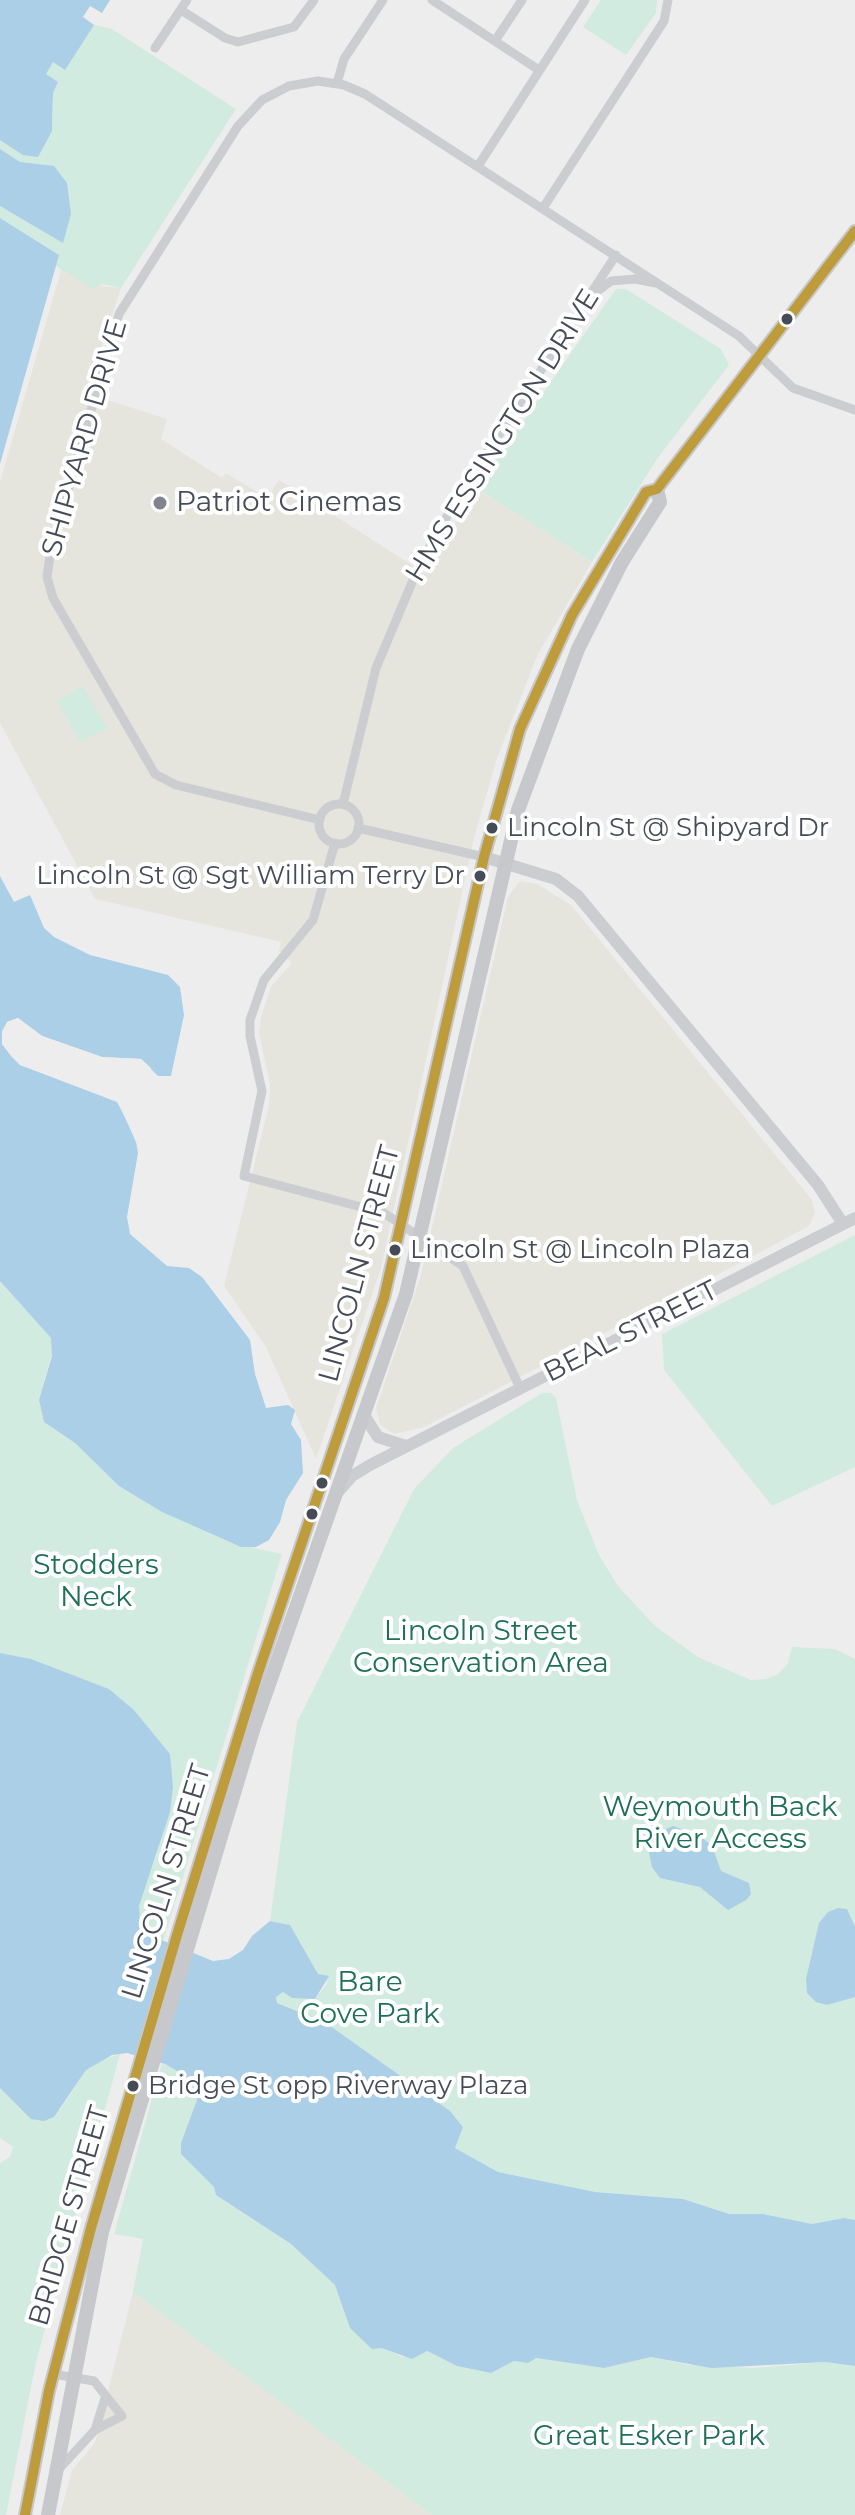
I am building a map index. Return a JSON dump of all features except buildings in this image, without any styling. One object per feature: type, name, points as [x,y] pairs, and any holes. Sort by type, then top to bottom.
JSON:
[{"type":"main road","name":"LINCOLN STREET","points":[[143,2072],[284,1592],[383,1302],[403,1226],[484,857],[516,741],[548,663],[623,527],[646,492],[657,489],[855,231]]},
{"type":"main road","name":"LINCOLN STREET","points":[[183,1938],[364,1415],[421,1239],[518,810],[560,690],[605,594],[660,502],[657,489]]},
{"type":"main road","name":"BRIDGE STREET","points":[[25,2515],[53,2374],[143,2072]]},
{"type":"main road","name":"BRIDGE STREET","points":[[48,2515],[102,2232],[143,2072]]},
{"type":"street","points":[[155,48],[187,0]]},
{"type":"street","points":[[181,10],[225,38],[238,42],[294,27],[314,0]]},
{"type":"street","points":[[337,83],[344,59],[383,0]]},
{"type":"street","points":[[432,0],[539,70]]},
{"type":"street","points":[[495,41],[522,0]]},
{"type":"street","points":[[478,166],[585,0]]},
{"type":"street","points":[[543,208],[664,21],[668,0]]},
{"type":"street","name":"SHIPYARD DRIVE","points":[[320,820],[176,785],[150,768],[53,598],[47,577],[51,549],[112,330],[128,298],[251,109],[289,86],[318,81],[337,83],[365,94],[739,336],[793,388],[855,410]]},
{"type":"street","name":"HMS ESSINGTON DRIVE","points":[[343,804],[381,654],[419,566],[455,502],[616,255]]},
{"type":"street","points":[[589,297],[611,281],[635,279],[661,284]]},
{"type":"street","points":[[343,804],[356,814],[358,828],[352,838],[335,843],[324,837],[320,820],[327,808],[343,804]]},
{"type":"street","points":[[358,828],[505,862],[556,879],[578,896],[849,1221]]},
{"type":"street","points":[[335,843],[313,920],[264,980],[252,1015],[250,1036],[262,1091],[244,1176],[384,1213],[463,1266],[520,1388]]},
{"type":"street","name":"BEAL STREET","points":[[333,1499],[352,1476],[406,1446],[849,1221]]},
{"type":"street","points":[[364,1415],[371,1431],[378,1437],[406,1446]]},
{"type":"street","points":[[53,2374],[75,2375],[94,2381],[122,2416],[95,2430]]},
{"type":"street","points":[[57,2471],[95,2430],[105,2398]]},
{"type":"shaded area","points":[[62,267],[89,285],[121,288],[86,393],[167,419],[161,439],[222,478],[226,473],[267,498],[279,480],[426,574],[476,488],[592,562],[538,654],[497,758],[474,838],[381,1268],[316,1459],[266,1347],[224,1286],[269,1105],[270,1084],[259,1034],[261,1018],[271,986],[292,963],[279,951],[281,942],[95,899],[0,723],[0,482]]},
{"type":"shaded area","points":[[520,881],[537,884],[571,905],[812,1200],[815,1213],[809,1226],[757,1254],[424,1427],[394,1434],[380,1425],[376,1408],[421,1275],[508,897]]},
{"type":"shaded area","points":[[133,2292],[432,2515],[60,2515],[72,2470],[95,2443]]},
{"type":"green space","points":[[601,0],[657,0],[656,13],[626,55],[583,27]]},
{"type":"green space","points":[[94,25],[112,29],[236,109],[121,288],[103,284],[93,289],[56,266],[59,255],[0,218],[0,206],[63,242],[71,214],[69,204],[0,149],[0,140],[53,122],[53,93],[58,82],[45,74],[53,62],[65,69]]},
{"type":"green space","points":[[616,289],[626,289],[721,349],[729,365],[657,459],[592,562],[476,488]]},
{"type":"green space","points":[[83,686],[108,729],[80,742],[57,701]]},
{"type":"green space","points":[[855,1235],[855,1467],[772,1506],[664,1370],[662,1334]]},
{"type":"green space","name":"Stodders Neck","points":[[0,1281],[51,1338],[53,1350],[39,1400],[44,1422],[75,1443],[119,1486],[162,1512],[231,1543],[282,1554],[163,1942],[149,1935],[138,1916],[141,1895],[156,1857],[172,1799],[170,1754],[134,1710],[109,1689],[31,1659],[0,1653]]},
{"type":"green space","points":[[542,1393],[551,1393],[556,1398],[577,1500],[599,1555],[618,1586],[655,1626],[698,1657],[751,1680],[778,1674],[788,1663],[792,1647],[835,1649],[855,1659],[855,2220],[844,2218],[812,2224],[763,2214],[729,2214],[683,2199],[595,2192],[498,2172],[455,2148],[463,2127],[450,2111],[326,2023],[277,2003],[276,1997],[283,1992],[315,1999],[328,1982],[318,1974],[290,1925],[270,1921],[297,1722],[414,1489],[453,1448]]},
{"type":"green space","points":[[120,2054],[36,2362],[6,2515],[0,2515],[0,2163],[10,2157],[13,2147],[0,2138],[0,2088],[21,2109],[60,2110],[86,2070],[100,2060]]},
{"type":"green space","name":"Great Esker Park","points":[[162,2063],[182,2074],[195,2088],[197,2100],[181,2143],[181,2154],[214,2187],[216,2195],[291,2244],[336,2286],[350,2328],[402,2357],[426,2351],[457,2366],[491,2373],[514,2361],[528,2363],[535,2358],[604,2368],[652,2357],[689,2365],[754,2368],[825,2362],[855,2366],[855,2515],[432,2515],[133,2292],[143,2239],[114,2234]]},
{"type":"water","points":[[0,0],[110,0],[102,13],[90,6],[83,17],[94,25],[65,70],[53,62],[46,74],[58,82],[53,93],[52,131],[38,157],[23,155],[0,140]]},
{"type":"water","points":[[0,149],[20,162],[54,166],[67,183],[71,214],[63,243],[0,206]]},
{"type":"water","points":[[0,218],[59,255],[0,464]]},
{"type":"water","points":[[0,876],[14,902],[30,895],[44,928],[54,937],[90,955],[168,975],[180,987],[184,1015],[171,1076],[158,1076],[141,1059],[102,1057],[42,1036],[18,1018],[7,1022],[2,1044],[20,1065],[117,1102],[135,1136],[138,1153],[127,1217],[130,1234],[167,1266],[189,1268],[202,1277],[250,1340],[255,1374],[266,1408],[288,1405],[295,1410],[291,1424],[301,1440],[303,1473],[286,1500],[280,1522],[269,1540],[256,1547],[241,1547],[162,1512],[119,1486],[75,1443],[44,1422],[39,1400],[52,1356],[51,1338],[0,1281]]},
{"type":"water","points":[[0,1653],[31,1659],[109,1689],[134,1710],[170,1754],[173,1787],[170,1812],[139,1906],[140,1922],[149,1935],[213,1961],[229,1959],[243,1950],[252,1936],[270,1921],[290,1925],[318,1974],[329,1976],[315,1999],[292,1998],[283,1992],[276,1997],[277,2003],[326,2023],[450,2111],[463,2127],[455,2148],[498,2172],[595,2192],[683,2199],[729,2214],[763,2214],[812,2224],[844,2218],[855,2220],[855,2366],[825,2362],[711,2368],[651,2357],[604,2368],[536,2358],[528,2363],[514,2361],[491,2373],[457,2366],[427,2351],[412,2359],[382,2348],[372,2349],[350,2328],[335,2285],[291,2244],[216,2195],[214,2187],[181,2154],[181,2143],[197,2100],[195,2088],[182,2074],[165,2064],[127,2053],[112,2055],[86,2070],[54,2117],[44,2121],[31,2119],[0,2088]]},
{"type":"water","points":[[673,1826],[700,1836],[712,1846],[721,1871],[749,1883],[751,1894],[746,1900],[728,1910],[700,1887],[660,1878],[652,1867],[646,1838]]},
{"type":"water","points":[[847,1909],[855,1927],[855,1997],[827,2005],[816,2002],[807,1993],[806,1979],[819,1923],[828,1912]]},
{"type":"pier","points":[[18,1018],[42,1036],[102,1057],[141,1059],[151,1068],[150,1074],[140,1063],[101,1061],[40,1039],[17,1022],[6,1032],[6,1043],[22,1061],[120,1099],[138,1134],[136,1142],[118,1102],[111,1097],[20,1065],[11,1056],[2,1044],[2,1031],[7,1022]]},
{"type":"transit line","points":[[25,2515],[49,2391],[91,2228],[177,1935],[258,1673],[384,1298],[484,857],[520,729],[572,615],[646,492],[657,489],[855,231]]},
{"type":"place","name":"Patriot Cinemas","points":[[160,503]]},
{"type":"place","name":"Lincoln St @ Shipyard Dr","points":[[492,828]]},
{"type":"place","name":"Lincoln St @ Sgt William Terry Dr","points":[[480,876]]},
{"type":"place","name":"Lincoln St @ Lincoln Plaza","points":[[395,1250]]},
{"type":"place","name":"Bridge St opp Riverway Plaza","points":[[133,2086]]},
{"type":"park label","name":"Lincoln Street Conservation Area","points":[[481,1648]]},
{"type":"park label","name":"Weymouth Back River Access","points":[[720,1824]]},
{"type":"park label","name":"Bare Cove Park","points":[[370,1999]]}]
